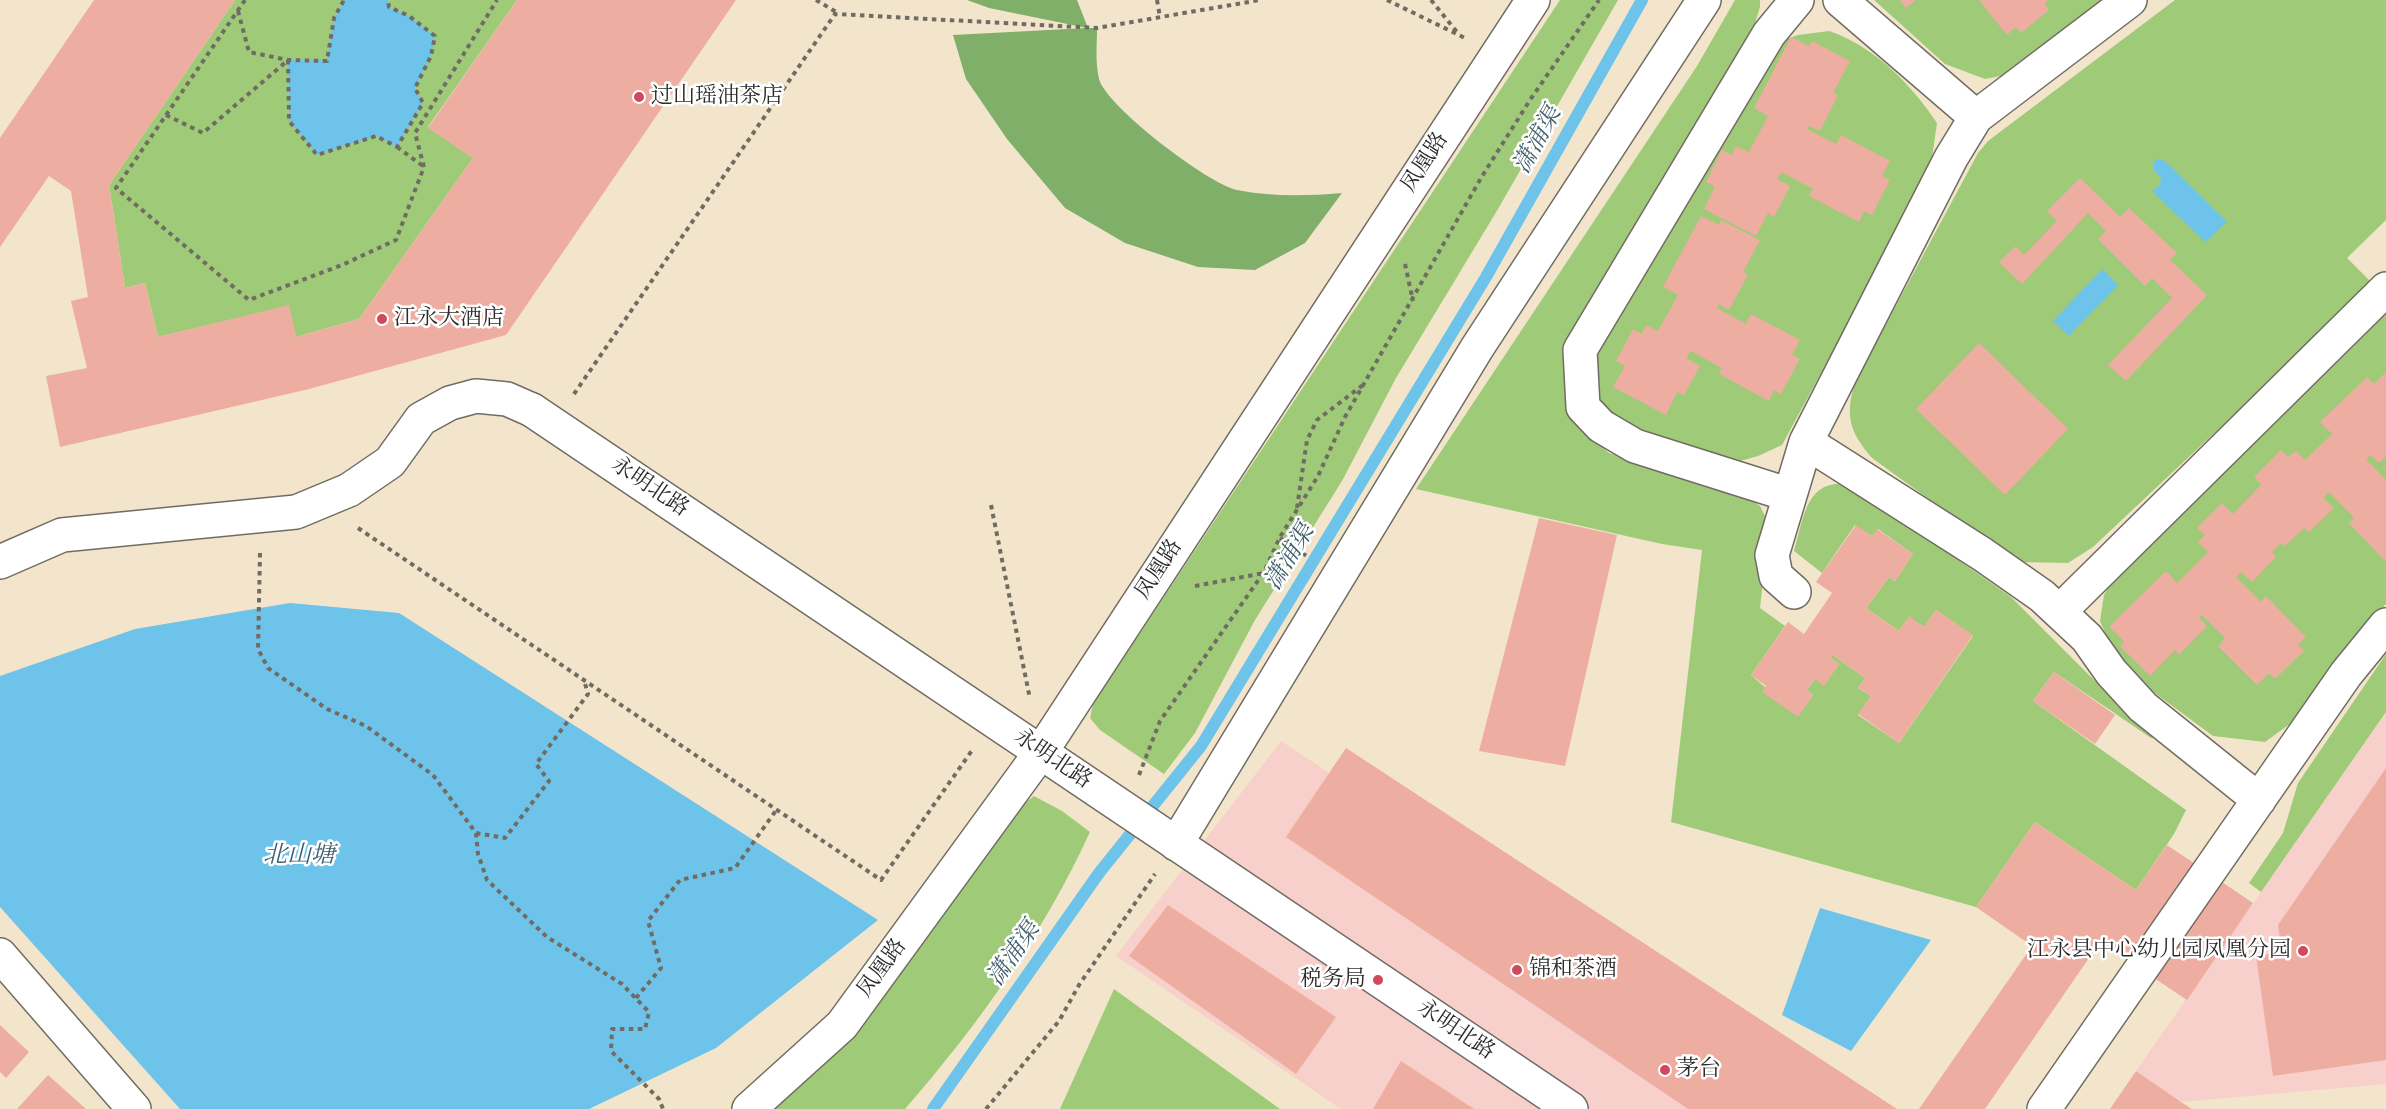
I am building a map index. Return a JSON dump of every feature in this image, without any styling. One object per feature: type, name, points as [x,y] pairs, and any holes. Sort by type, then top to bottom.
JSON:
[{"type":"main road","name":"凤凰路","points":[[749,1109],[842,1025],[1041,752],[1533,0]]},
{"type":"main road","points":[[1170,840],[1477,348],[1704,0]]},
{"type":"main road","points":[[1790,495],[1635,446],[1601,426],[1583,407],[1580,350],[1769,34],[1797,0]]},
{"type":"main road","points":[[1840,0],[1976,117]]},
{"type":"main road","points":[[1794,592],[1776,576],[1772,555],[1806,442],[1950,158],[1976,117],[2130,0]]},
{"type":"main road","points":[[2060,611],[2386,289]]},
{"type":"main road","name":"永明北路","points":[[0,562],[62,535],[296,512],[349,490],[390,462],[421,419],[450,403],[476,396],[507,399],[543,417],[1571,1109]]},
{"type":"main road","points":[[1806,442],[1982,554],[2060,611],[2087,638],[2111,672],[2142,707],[2259,800]]},
{"type":"main road","points":[[2044,1109],[2346,674],[2386,625]]},
{"type":"main road","points":[[0,955],[134,1109]]},
{"type":"path","points":[[245,0],[116,188],[249,300],[342,265],[396,240],[424,167],[415,133],[497,0]]},
{"type":"path","points":[[238,10],[249,52],[288,60],[327,61],[334,18],[344,0]]},
{"type":"path","points":[[388,0],[389,7],[409,16],[435,36],[431,56],[415,88],[423,103],[397,147]]},
{"type":"path","points":[[816,0],[841,15]]},
{"type":"path","points":[[1156,0],[1160,17]]},
{"type":"path","points":[[543,417],[835,14],[1096,28],[1260,0]]},
{"type":"path","points":[[1387,0],[1460,35],[1494,59]]},
{"type":"path","points":[[1431,0],[1460,35]]},
{"type":"path","points":[[1127,811],[1160,721],[1264,573],[1280,537],[1318,476],[1345,417],[1487,168],[1530,100],[1599,0]]},
{"type":"path","points":[[166,115],[203,133],[288,60]]},
{"type":"path","points":[[288,60],[289,121],[317,155],[376,136],[397,147],[424,167]]},
{"type":"path","points":[[1296,511],[1307,440],[1317,420],[1366,383]]},
{"type":"path","points":[[320,502],[882,880],[993,721]]},
{"type":"path","points":[[992,505],[1041,752]]},
{"type":"path","points":[[260,516],[258,649],[268,668],[327,709],[366,726],[433,774],[476,833],[478,854],[487,880],[511,906],[547,937],[621,984],[649,1012],[645,1029],[612,1029],[611,1051],[659,1099],[663,1109]]},
{"type":"path","points":[[1280,537],[1298,550]]},
{"type":"path","points":[[1192,587],[1264,573]]},
{"type":"path","points":[[476,833],[505,838],[549,781],[536,764],[588,694],[584,679]]},
{"type":"path","points":[[636,998],[661,968],[648,921],[680,880],[735,868],[777,809]]},
{"type":"path","points":[[986,1109],[1059,1021],[1170,840]]},
{"type":"shaded area","name":"江永县中心幼儿园凤凰分园","points":[[2386,713],[2386,1084],[2181,1102],[2136,1071]]},
{"type":"shaded area","points":[[1281,741],[1836,1109],[1341,1109],[1116,956]]},
{"type":"green space","points":[[235,0],[517,0],[428,127],[473,158],[359,319],[296,337],[288,306],[158,337],[145,283],[125,288],[109,185]]},
{"type":"green space","points":[[967,0],[1077,0],[1088,28],[1097,28],[1098,73],[1106,91],[1119,107],[1138,124],[1182,159],[1223,185],[1237,190],[1290,195],[1342,193],[1305,243],[1255,270],[1198,267],[1125,243],[1065,208],[1007,139],[966,79],[953,35],[1087,28],[989,8]]},
{"type":"green space","points":[[1560,0],[1618,0],[1498,209],[1396,378],[1342,481],[1255,620],[1195,733],[1164,774],[1100,730],[1090,718],[1093,704]]},
{"type":"green space","points":[[1735,0],[1760,0],[1749,43],[1580,317],[1565,360],[1586,432],[1609,453],[1739,492],[1760,506],[1769,524],[1760,608],[1785,626],[1751,675],[1798,716],[1813,695],[1807,690],[1815,679],[1824,685],[1839,664],[1831,658],[1833,655],[1865,678],[1858,688],[1871,696],[1858,715],[1899,743],[1973,636],[1936,610],[1924,627],[1909,617],[1899,631],[1866,608],[1889,577],[1895,581],[1913,554],[1878,529],[1872,536],[1855,525],[1822,573],[1794,551],[1810,502],[1816,493],[1825,487],[1837,484],[1852,485],[2011,597],[2130,716],[2161,732],[2151,738],[2054,672],[2033,701],[2186,810],[2174,834],[2136,890],[2035,822],[1976,907],[1671,822],[1702,550],[1662,544],[1416,489],[1697,66]]},
{"type":"green space","points":[[1874,0],[2118,0],[2022,72],[1985,79],[1945,64]]},
{"type":"green space","points":[[2175,0],[2386,0],[2386,220],[2347,258],[2373,284],[2093,547],[2068,563],[2016,562],[1872,458],[1858,440],[1851,423],[1850,404],[1855,382],[1978,153],[1988,141]]},
{"type":"green space","points":[[1829,31],[1876,56],[1927,108],[1937,123],[1930,172],[1782,445],[1758,456],[1733,463],[1626,433],[1609,417],[1591,385],[1596,340],[1784,40],[1798,35]]},
{"type":"green space","points":[[2386,307],[2386,604],[2364,628],[2298,718],[2265,742],[2213,736],[2140,682],[2112,648],[2100,621],[2104,595],[2122,564]]},
{"type":"green space","points":[[2386,654],[2386,712],[2261,892],[2249,883],[2283,833],[2298,783]]},
{"type":"green space","points":[[1034,796],[1062,811],[1090,832],[1052,906],[1008,977],[959,1044],[905,1109],[763,1109],[1012,813]]},
{"type":"green space","points":[[1114,989],[1280,1109],[1060,1109]]},
{"type":"water","points":[[344,0],[388,0],[389,7],[409,16],[435,36],[431,56],[415,88],[423,103],[397,147],[376,136],[317,155],[289,121],[288,60],[327,60],[334,18]]},
{"type":"water","points":[[2158,159],[2165,161],[2227,222],[2205,242],[2152,191],[2160,185],[2161,178],[2154,170],[2153,163]]},
{"type":"water","points":[[2102,269],[2118,285],[2069,336],[2053,321]]},
{"type":"water","name":"北山塘","points":[[290,603],[399,613],[878,920],[716,1048],[589,1109],[180,1109],[0,907],[0,676],[135,629]]},
{"type":"water","points":[[1820,908],[1931,940],[1851,1051],[1782,1015]]},
{"type":"building","points":[[94,0],[235,0],[109,185],[125,288],[145,283],[158,337],[289,305],[296,337],[359,319],[473,158],[428,128],[517,0],[736,0],[506,335],[309,389],[60,447],[46,376],[87,368],[71,301],[88,297],[71,191],[49,176],[0,247],[0,138]]},
{"type":"building","points":[[1900,0],[1916,0],[1906,8]]},
{"type":"building","points":[[1979,0],[2048,0],[2044,3],[2049,10],[2021,33],[2016,27],[2007,35]]},
{"type":"building","points":[[1791,37],[1809,46],[1812,41],[1850,61],[1833,93],[1838,95],[1820,131],[1809,126],[1807,129],[1836,144],[1841,135],[1890,161],[1882,176],[1890,180],[1872,215],[1864,211],[1859,222],[1809,196],[1813,189],[1781,172],[1777,179],[1790,186],[1774,217],[1768,213],[1756,236],[1704,209],[1715,187],[1706,182],[1722,150],[1732,155],[1736,146],[1749,152],[1768,116],[1754,108]]},
{"type":"building","points":[[2080,178],[2120,217],[2129,208],[2177,253],[2170,260],[2207,295],[2126,381],[2108,365],[2172,298],[2152,278],[2145,286],[2098,239],[2106,231],[2088,213],[2022,284],[1999,262],[2016,246],[2024,255],[2057,221],[2047,211]]},
{"type":"building","points":[[1701,216],[1719,225],[1721,220],[1760,240],[1743,272],[1748,275],[1729,310],[1719,304],[1717,308],[1746,324],[1751,314],[1800,340],[1792,355],[1800,359],[1781,394],[1774,390],[1769,401],[1719,374],[1722,368],[1691,351],[1686,358],[1700,366],[1684,395],[1677,392],[1666,415],[1613,387],[1625,366],[1616,361],[1633,329],[1642,334],[1646,325],[1658,331],[1678,295],[1663,287]]},
{"type":"building","points":[[1979,343],[2068,429],[2005,495],[1916,409]]},
{"type":"building","points":[[2386,372],[2386,456],[2379,463],[2370,455],[2366,459],[2386,480],[2386,562],[2349,523],[2354,518],[2329,492],[2323,498],[2334,508],[2309,532],[2304,528],[2285,546],[2281,543],[2272,552],[2276,557],[2252,582],[2241,572],[2236,577],[2261,602],[2266,596],[2306,637],[2298,645],[2304,651],[2275,679],[2269,673],[2257,685],[2218,646],[2225,638],[2202,615],[2199,617],[2207,626],[2179,655],[2175,650],[2150,676],[2120,646],[2124,641],[2109,627],[2166,571],[2177,583],[2208,552],[2198,542],[2205,535],[2197,528],[2222,503],[2233,514],[2261,485],[2254,477],[2281,450],[2288,457],[2296,451],[2305,460],[2332,434],[2320,422],[2367,377],[2374,384]]},
{"type":"building","points":[[1539,518],[1617,535],[1565,766],[1479,751]]},
{"type":"building","points":[[1856,525],[1872,536],[1877,529],[1913,554],[1895,581],[1889,577],[1866,608],[1899,631],[1909,616],[1924,627],[1936,610],[1973,635],[1899,743],[1858,714],[1871,696],[1858,688],[1865,678],[1833,655],[1831,658],[1839,664],[1824,686],[1815,679],[1807,690],[1813,695],[1798,717],[1762,692],[1766,686],[1751,675],[1788,622],[1804,634],[1832,593],[1816,582]]},
{"type":"building","points":[[2054,672],[2115,715],[2095,744],[2033,701]]},
{"type":"building","points":[[1346,748],[1897,1109],[1688,1109],[1286,837]]},
{"type":"building","points":[[2386,768],[2386,1060],[2273,1076],[2256,956],[2282,952],[2278,925]]},
{"type":"building","points":[[2035,822],[2136,890],[2167,845],[2253,903],[2187,1000],[2100,942],[1985,1109],[1919,1109],[2032,946],[1976,907]]},
{"type":"building","points":[[1168,905],[1336,1017],[1296,1074],[1129,956]]},
{"type":"building","points":[[0,1025],[29,1052],[6,1078],[0,1072]]},
{"type":"building","points":[[1401,1061],[1474,1109],[1373,1109]]},
{"type":"building","points":[[2136,1071],[2181,1102],[2192,1109],[2110,1109]]},
{"type":"building","points":[[48,1075],[86,1109],[17,1109]]},
{"type":"waterway","name":"潇浦渠","points":[[933,1109],[1099,873],[1201,746],[1486,277],[1642,0]]},
{"type":"place","name":"过山瑶油茶店","points":[[639,97]]},
{"type":"place","name":"江永大酒店","points":[[382,319]]},
{"type":"place","name":"江永县中心幼儿园凤凰分园","points":[[2303,951]]},
{"type":"place","name":"锦和茶酒","points":[[1517,970]]},
{"type":"place","name":"税务局","points":[[1378,980]]},
{"type":"place","name":"茅台","points":[[1665,1070]]}]
